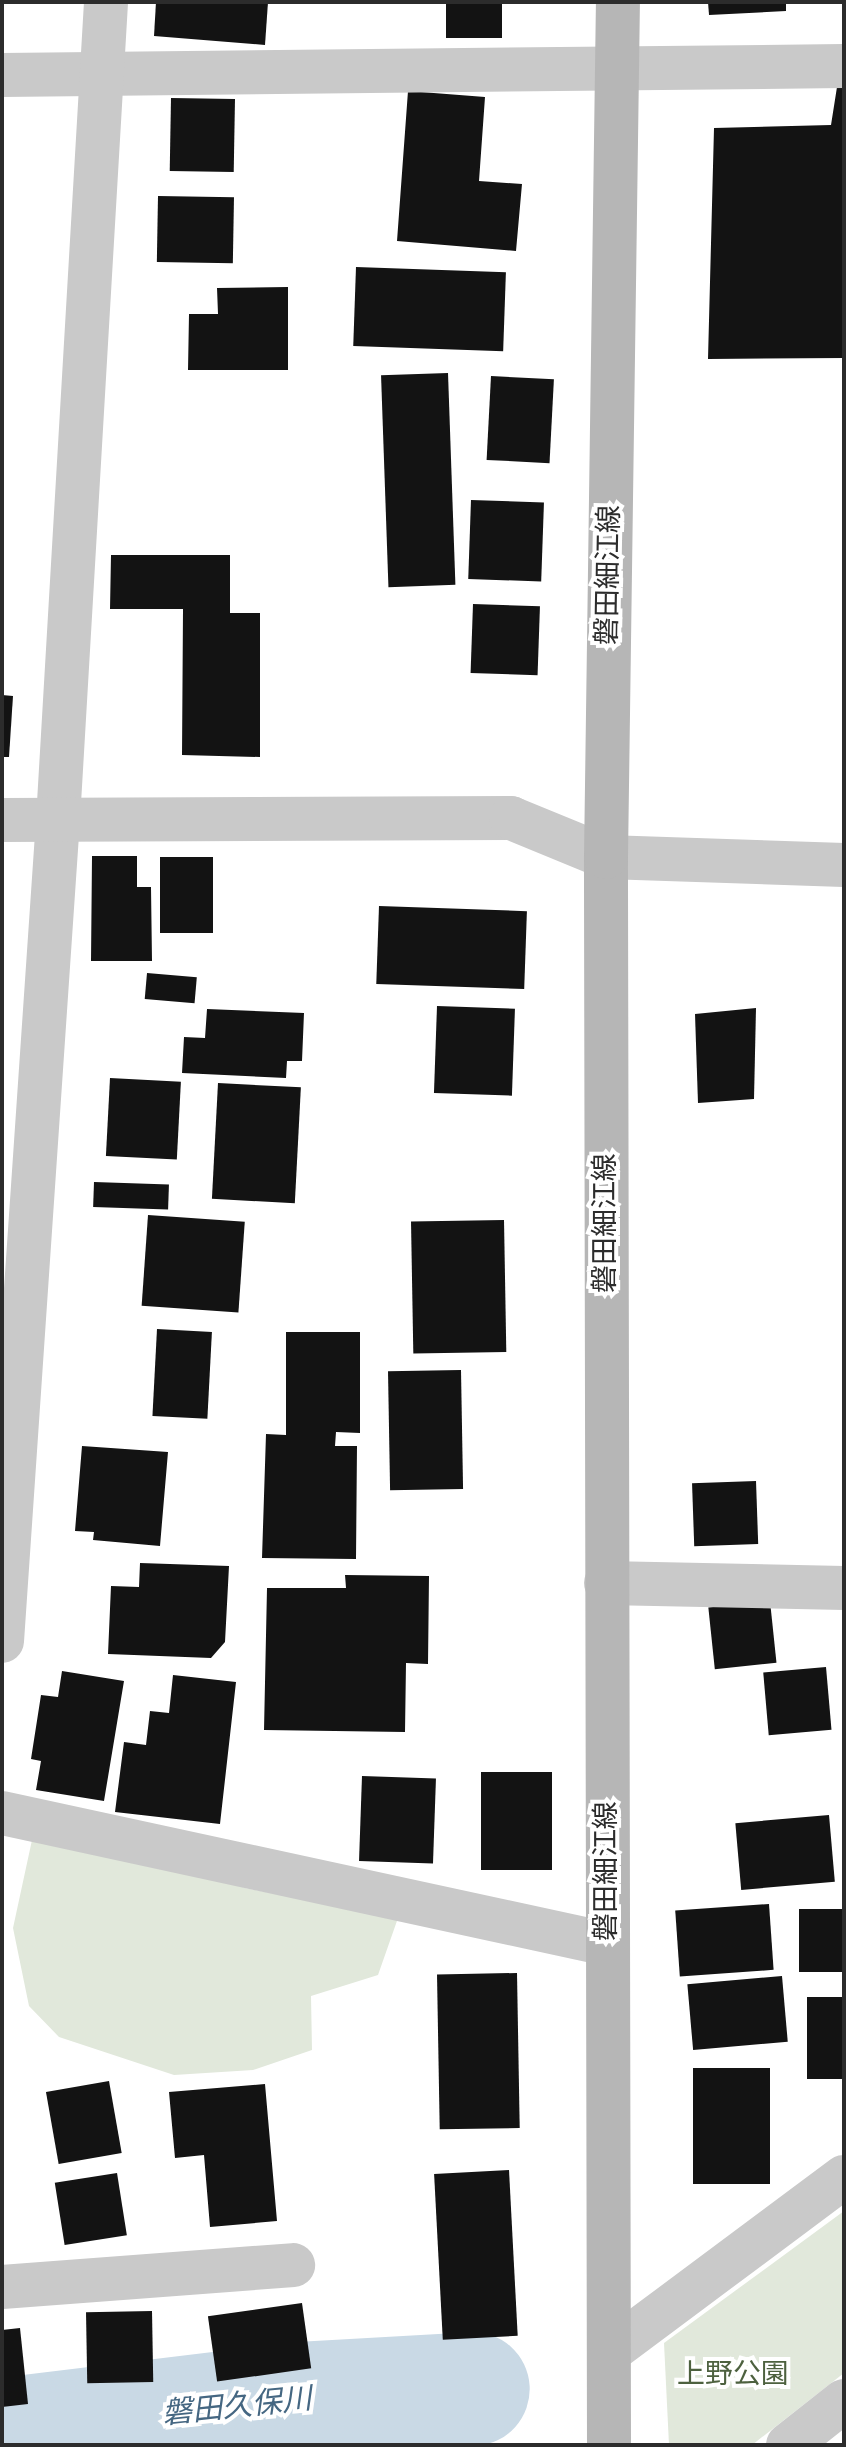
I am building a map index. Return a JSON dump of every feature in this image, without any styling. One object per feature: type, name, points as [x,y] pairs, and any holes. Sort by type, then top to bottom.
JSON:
[{"type":"main road","name":"磐田細江線","points":[[609,2445],[606,857],[618,2]]},
{"type":"street","points":[[2,1641],[58,820],[106,2]]},
{"type":"street","points":[[2,75],[616,66],[844,66]]},
{"type":"street","points":[[2,820],[511,818],[606,857],[844,865]]},
{"type":"street","points":[[606,1583],[844,1588]]},
{"type":"street","points":[[2,1813],[607,1944]]},
{"type":"street","points":[[609,2352],[844,2177]]},
{"type":"street","points":[[2,2287],[293,2265]]},
{"type":"street","points":[[788,2445],[844,2401]]},
{"type":"green space","points":[[32,1840],[147,1844],[245,1888],[398,1918],[378,1975],[311,1996],[312,2050],[253,2070],[174,2075],[59,2037],[29,2006],[13,1928]]},
{"type":"green space","name":"上野公園","points":[[844,2211],[844,2373],[752,2445],[669,2445],[664,2343]]},
{"type":"building","points":[[156,2],[268,2],[265,45],[154,36]]},
{"type":"building","points":[[446,2],[502,2],[502,38],[446,38]]},
{"type":"building","points":[[708,2],[786,2],[786,11],[709,15]]},
{"type":"building","points":[[837,87],[844,87],[844,358],[708,359],[714,128],[831,125]]},
{"type":"building","points":[[408,91],[485,97],[479,181],[522,184],[516,251],[397,241]]},
{"type":"building","points":[[171,98],[235,99],[234,172],[170,171]]},
{"type":"building","points":[[158,196],[234,197],[233,263],[157,262]]},
{"type":"building","points":[[356,267],[506,272],[503,351],[353,346]]},
{"type":"building","points":[[288,287],[288,370],[188,370],[189,314],[218,314],[217,288]]},
{"type":"building","points":[[448,373],[455,585],[388,587],[381,375]]},
{"type":"building","points":[[491,376],[554,379],[550,463],[487,460]]},
{"type":"building","points":[[471,500],[544,503],[541,581],[468,579]]},
{"type":"building","points":[[111,555],[230,555],[230,613],[260,613],[260,757],[182,755],[183,609],[110,609]]},
{"type":"building","points":[[473,604],[540,606],[538,675],[471,673]]},
{"type":"building","points":[[2,695],[13,696],[9,757],[2,757]]},
{"type":"building","points":[[92,856],[137,856],[137,887],[151,887],[152,961],[91,961]]},
{"type":"building","points":[[160,857],[213,857],[213,933],[160,933]]},
{"type":"building","points":[[379,906],[527,911],[524,989],[376,984]]},
{"type":"building","points":[[147,973],[197,977],[195,1003],[145,999]]},
{"type":"building","points":[[437,1006],[515,1009],[512,1096],[434,1093]]},
{"type":"building","points":[[756,1008],[754,1099],[698,1103],[695,1014]]},
{"type":"building","points":[[207,1009],[304,1013],[302,1061],[287,1061],[286,1078],[182,1073],[184,1037],[205,1038]]},
{"type":"building","points":[[110,1078],[181,1082],[177,1160],[106,1156]]},
{"type":"building","points":[[218,1083],[301,1087],[295,1203],[212,1199]]},
{"type":"building","points":[[94,1182],[169,1185],[168,1210],[93,1207]]},
{"type":"building","points":[[148,1215],[245,1222],[238,1313],[142,1306]]},
{"type":"building","points":[[504,1220],[506,1352],[413,1354],[411,1222]]},
{"type":"building","points":[[157,1329],[212,1332],[207,1419],[152,1416]]},
{"type":"building","points":[[286,1332],[360,1332],[360,1433],[336,1432],[335,1446],[357,1446],[356,1559],[262,1558],[266,1434],[286,1435]]},
{"type":"building","points":[[461,1370],[463,1489],[390,1490],[388,1371]]},
{"type":"building","points":[[82,1446],[168,1452],[160,1546],[93,1540],[94,1532],[75,1531]]},
{"type":"building","points":[[756,1481],[758,1544],[694,1546],[692,1483]]},
{"type":"building","points":[[140,1563],[229,1566],[225,1642],[211,1658],[108,1654],[111,1586],[139,1587]]},
{"type":"building","points":[[345,1575],[429,1576],[428,1664],[406,1663],[405,1732],[264,1730],[267,1588],[346,1588]]},
{"type":"building","points":[[770,1601],[776,1663],[715,1669],[708,1607]]},
{"type":"building","points":[[826,1667],[831,1730],[769,1735],[763,1672]]},
{"type":"building","points":[[62,1671],[124,1681],[104,1801],[36,1790],[41,1761],[31,1759],[41,1695],[58,1697]]},
{"type":"building","points":[[173,1675],[236,1682],[220,1824],[115,1812],[124,1742],[146,1745],[150,1711],[169,1713]]},
{"type":"building","points":[[481,1772],[552,1772],[552,1870],[481,1870]]},
{"type":"building","points":[[362,1776],[436,1779],[433,1864],[359,1861]]},
{"type":"building","points":[[829,1815],[835,1882],[741,1890],[735,1823]]},
{"type":"building","points":[[769,1904],[774,1970],[680,1976],[675,1911]]},
{"type":"building","points":[[799,1909],[844,1909],[844,1972],[799,1972]]},
{"type":"building","points":[[517,1973],[520,2128],[440,2129],[437,1974]]},
{"type":"building","points":[[782,1976],[788,2042],[693,2050],[687,1984]]},
{"type":"building","points":[[807,1997],[844,1997],[844,2079],[807,2079]]},
{"type":"building","points":[[693,2068],[770,2068],[770,2184],[693,2184]]},
{"type":"building","points":[[109,2081],[122,2153],[59,2164],[46,2092]]},
{"type":"building","points":[[265,2084],[277,2221],[210,2227],[204,2155],[175,2158],[169,2092]]},
{"type":"building","points":[[509,2170],[518,2336],[443,2340],[434,2174]]},
{"type":"building","points":[[117,2173],[127,2235],[65,2245],[55,2183]]},
{"type":"building","points":[[302,2303],[311,2368],[217,2382],[208,2316]]},
{"type":"building","points":[[152,2311],[153,2382],[87,2383],[86,2312]]},
{"type":"building","points":[[20,2328],[28,2404],[2,2407],[2,2330]]},
{"type":"waterway","name":"磐田久保川","points":[[2,2435],[300,2399],[473,2389]]}]
